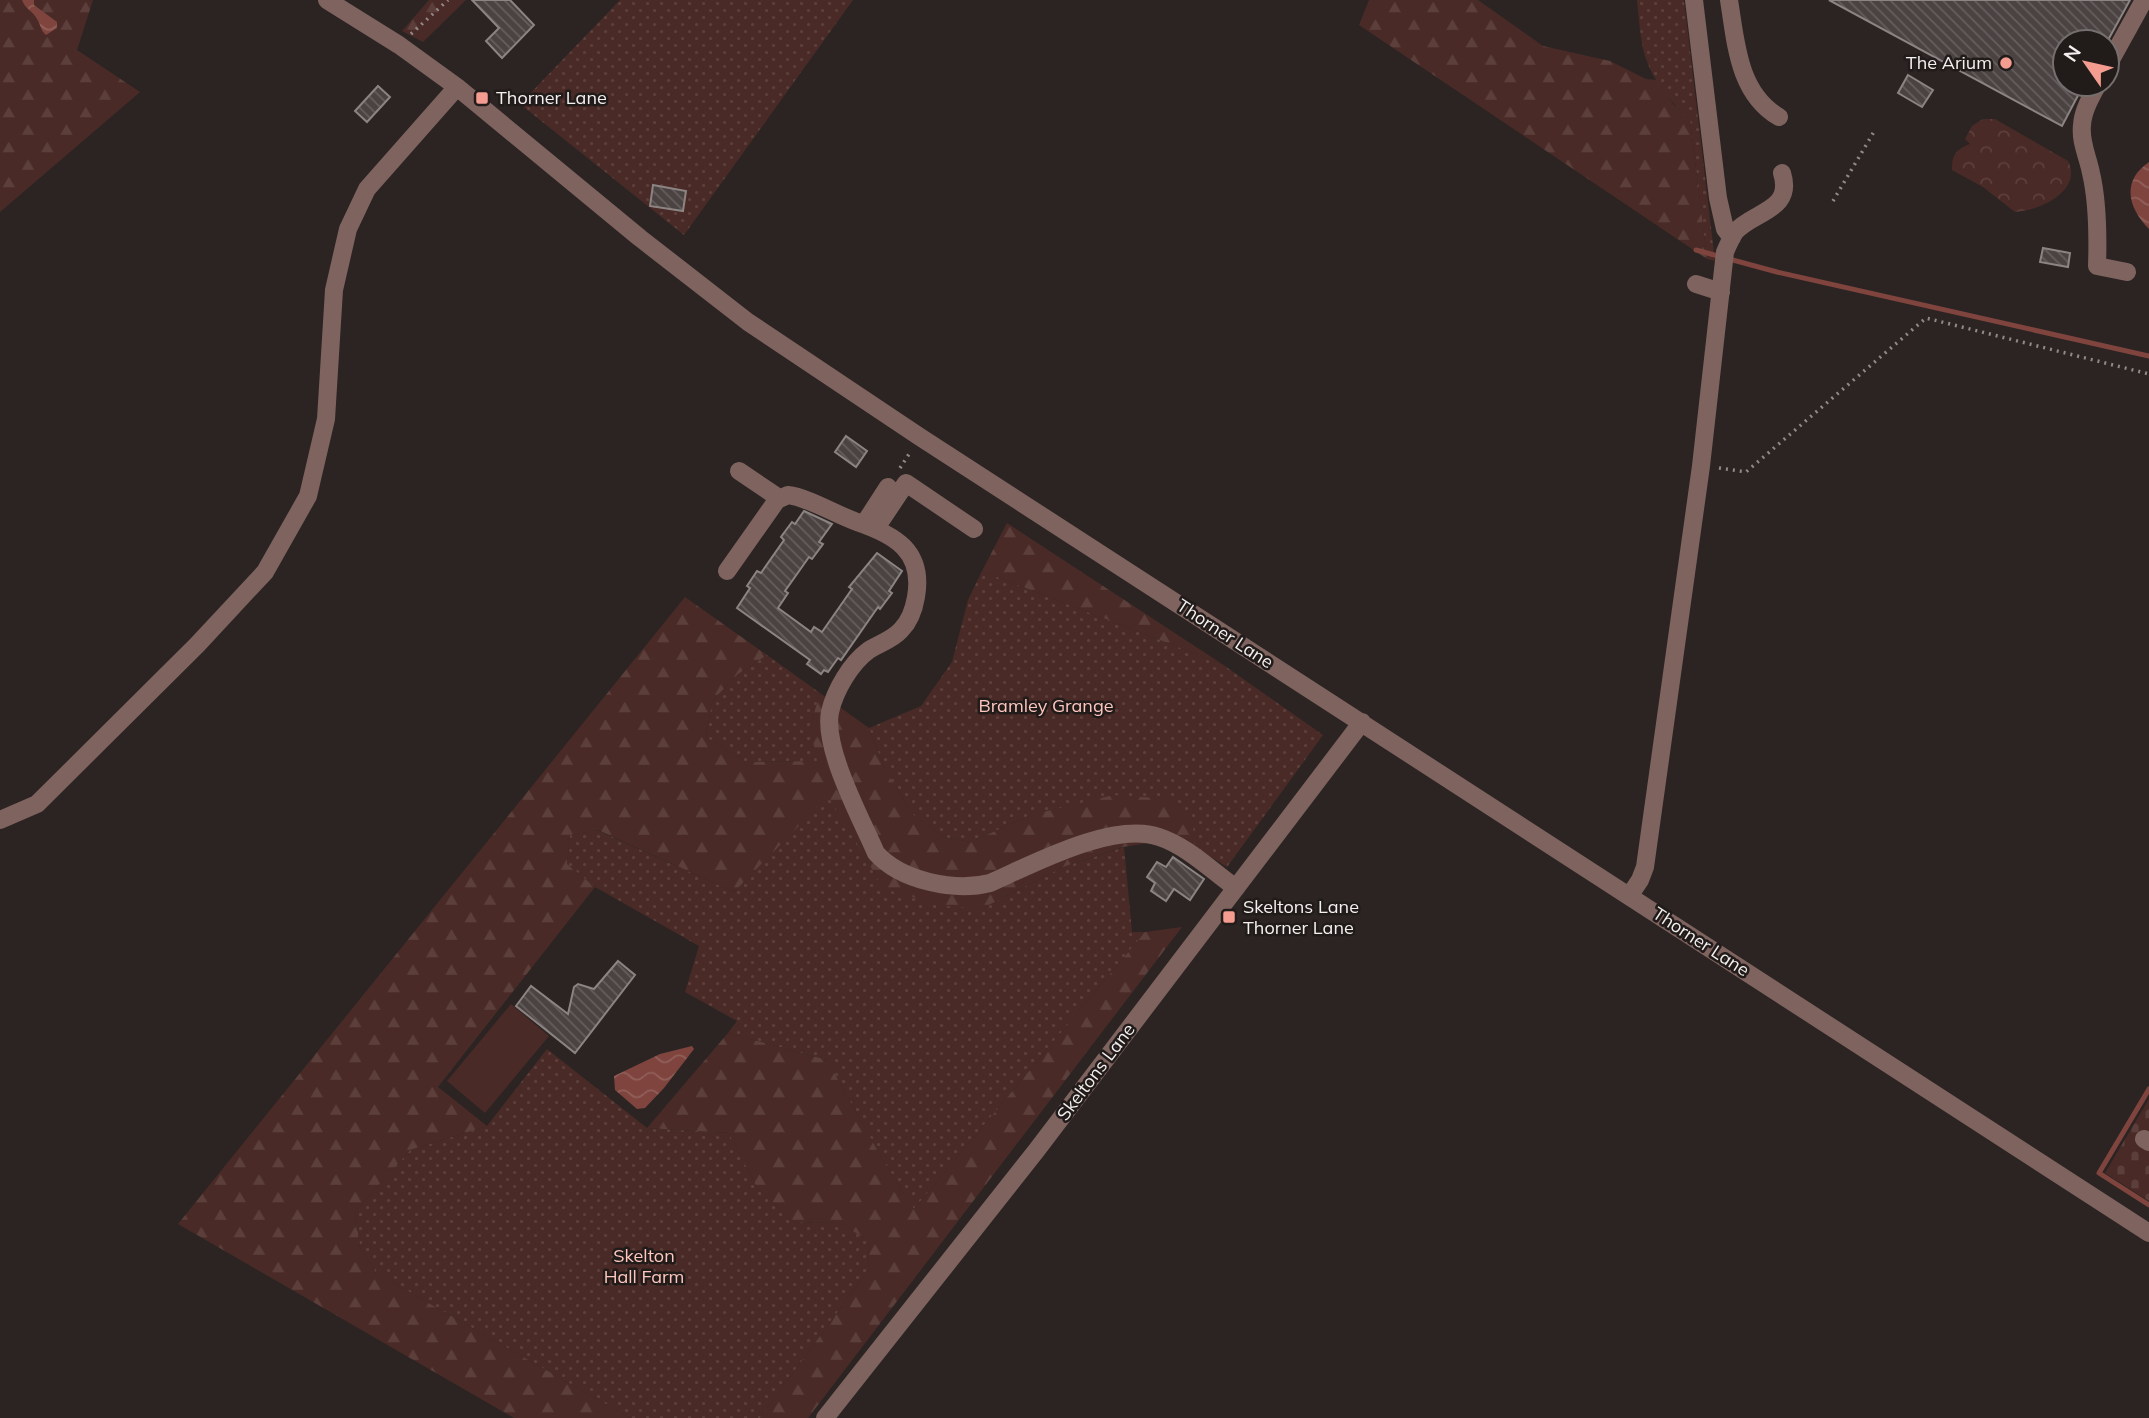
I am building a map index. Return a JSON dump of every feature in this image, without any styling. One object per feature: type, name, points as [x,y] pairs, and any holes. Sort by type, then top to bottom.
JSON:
[{"type":"street","name":"Thorner Lane","points":[[327,0],[399,45],[457,87],[651,247],[748,322],[920,438],[1363,722],[2149,1233]]},
{"type":"street","points":[[1630,895],[1640,880],[1644,867],[1701,466],[1727,252],[1694,0]]},
{"type":"street","points":[[1729,0],[1744,76],[1753,94],[1766,110],[1779,117]]},
{"type":"street","points":[[2121,42],[2144,0]]},
{"type":"street","points":[[0,821],[37,804],[197,645],[265,572],[308,496],[326,419],[334,290],[348,229],[368,189],[457,87]]},
{"type":"street","points":[[2091,98],[2082,122],[2081,136],[2092,174],[2098,237],[2097,266],[2127,272]]},
{"type":"street","points":[[1781,196],[1785,184],[1782,173]]},
{"type":"street","points":[[1727,252],[1745,224],[1763,215],[1781,196],[1803,185]]},
{"type":"street","points":[[1696,284],[1721,292]]},
{"type":"street","points":[[739,471],[779,498],[793,496],[835,515],[870,526],[898,541],[915,561],[915,605],[910,619],[902,630],[868,650],[852,668],[833,702],[829,729],[835,755],[876,853],[886,864],[899,872],[952,886],[978,886],[1081,844],[1113,836],[1146,833],[1174,843],[1236,888]]},
{"type":"street","points":[[870,526],[906,483],[974,529]]},
{"type":"street","points":[[870,526],[887,487]]},
{"type":"street","points":[[727,571],[779,498]]},
{"type":"street","name":"Skeltons Lane","points":[[825,1418],[1036,1151],[1363,722]]},
{"type":"path","points":[[399,45],[448,0]]},
{"type":"path","points":[[1833,201],[1875,130]]},
{"type":"path","points":[[1701,466],[1746,472],[1926,318],[2149,374]]},
{"type":"path","points":[[887,487],[920,438]]},
{"type":"green space","points":[[0,0],[93,0],[77,50],[140,92],[0,212]]},
{"type":"green space","points":[[429,0],[466,0],[423,42],[402,31]]},
{"type":"green space","points":[[620,0],[853,0],[684,235],[520,104]]},
{"type":"green space","points":[[1369,0],[1478,0],[1543,46],[1610,61],[1646,79],[1657,80],[1673,104],[1690,120],[1707,259],[1359,25]]},
{"type":"green space","points":[[1637,0],[1684,0],[1715,261],[1707,259],[1690,120],[1663,91],[1648,65],[1642,43]]},
{"type":"green space","points":[[1983,119],[1995,119],[2068,161],[2071,172],[2064,190],[2036,208],[2015,212],[1983,187],[1952,170],[1955,154],[1970,144],[1965,139],[1972,126]]},
{"type":"green space","points":[[1007,523],[1222,664],[982,571]]},
{"type":"green space","name":"Bramley Grange","points":[[982,571],[1222,664],[1323,735],[1227,867],[1195,847],[1031,815],[971,842],[943,837],[912,814],[883,765],[869,728],[921,706],[952,662],[968,600]]},
{"type":"green space","points":[[685,597],[767,655],[738,674],[712,701],[706,737],[746,762],[817,761],[810,726],[820,693],[869,728],[883,765],[912,814],[943,837],[971,842],[1031,815],[1114,795],[1170,799],[1192,816],[1195,847],[1148,843],[1123,847],[1063,867],[981,909],[945,906],[884,889],[828,796],[734,892],[598,830],[570,835],[567,864],[595,887],[438,1087],[487,1126],[410,1150],[355,1212],[360,1247],[376,1273],[630,1418],[514,1418],[178,1224]]},
{"type":"green space","points":[[767,655],[820,693],[810,726],[818,761],[746,762],[706,737],[712,701],[738,674]]},
{"type":"green space","points":[[828,795],[884,889],[981,909],[1063,867],[1124,847],[1132,932],[1145,932],[914,1209],[885,1164],[827,1060],[728,1033],[737,1021],[685,992],[699,946],[595,887],[567,864],[570,835],[597,830],[734,892]]},
{"type":"green space","points":[[1182,927],[808,1418],[760,1418],[869,1269],[868,1240],[839,1223],[793,1222],[757,1188],[729,1133],[647,1128],[728,1033],[827,1060],[885,1164],[914,1209],[1145,932]]},
{"type":"green space","points":[[511,1004],[549,1036],[485,1113],[447,1081]]},
{"type":"green space","name":"Skelton Hall Farm","points":[[547,1049],[647,1128],[729,1133],[757,1188],[793,1222],[839,1223],[868,1240],[869,1269],[760,1418],[630,1418],[376,1273],[360,1247],[355,1212],[410,1150],[487,1126]]},
{"type":"green space","points":[[2149,1099],[2149,1201],[2105,1173]]},
{"type":"water","points":[[22,0],[34,0],[34,5],[57,22],[57,28],[46,35]]},
{"type":"water","points":[[2149,162],[2149,229],[2132,204],[2131,186],[2140,169]]},
{"type":"water","points":[[692,1046],[694,1049],[645,1108],[637,1109],[615,1090],[614,1076],[660,1054]]},
{"type":"building","points":[[472,0],[510,0],[534,25],[502,58],[486,41],[499,28]]},
{"type":"building","name":"The Arium","points":[[1829,0],[2130,0],[2115,28],[2051,28],[2051,98],[2077,98],[2062,126]]},
{"type":"building","points":[[1908,75],[1933,90],[1922,107],[1898,93]]},
{"type":"building","points":[[378,86],[390,97],[367,122],[355,111]]},
{"type":"building","points":[[653,185],[686,191],[683,211],[650,206]]},
{"type":"building","points":[[2043,248],[2070,253],[2068,267],[2040,262]]},
{"type":"building","points":[[846,436],[867,451],[856,467],[835,452]]},
{"type":"building","points":[[804,511],[832,524],[819,542],[823,544],[812,559],[809,557],[785,591],[788,593],[778,608],[811,632],[814,627],[822,632],[852,589],[849,587],[877,553],[902,571],[889,591],[892,593],[880,609],[878,607],[841,660],[838,658],[828,672],[824,670],[821,674],[807,664],[810,660],[737,608],[757,571],[761,573],[784,540],[781,537]]},
{"type":"building","points":[[1173,857],[1204,879],[1190,900],[1174,889],[1166,901],[1151,891],[1155,883],[1147,877],[1157,862],[1166,867]]},
{"type":"building","points":[[618,961],[635,975],[575,1053],[516,1006],[531,986],[568,1014],[574,987],[578,984],[594,989]]},
{"type":"waterway","points":[[1696,250],[1777,272],[2149,356]]},
{"type":"waterway","points":[[2149,1089],[2099,1173],[2149,1205]]},
{"type":"place","name":"The Arium","points":[[2006,63]]},
{"type":"place","name":"Thorner Lane","points":[[482,98]]},
{"type":"place","name":"Skeltons Lane Thorner Lane","points":[[1229,917]]}]
